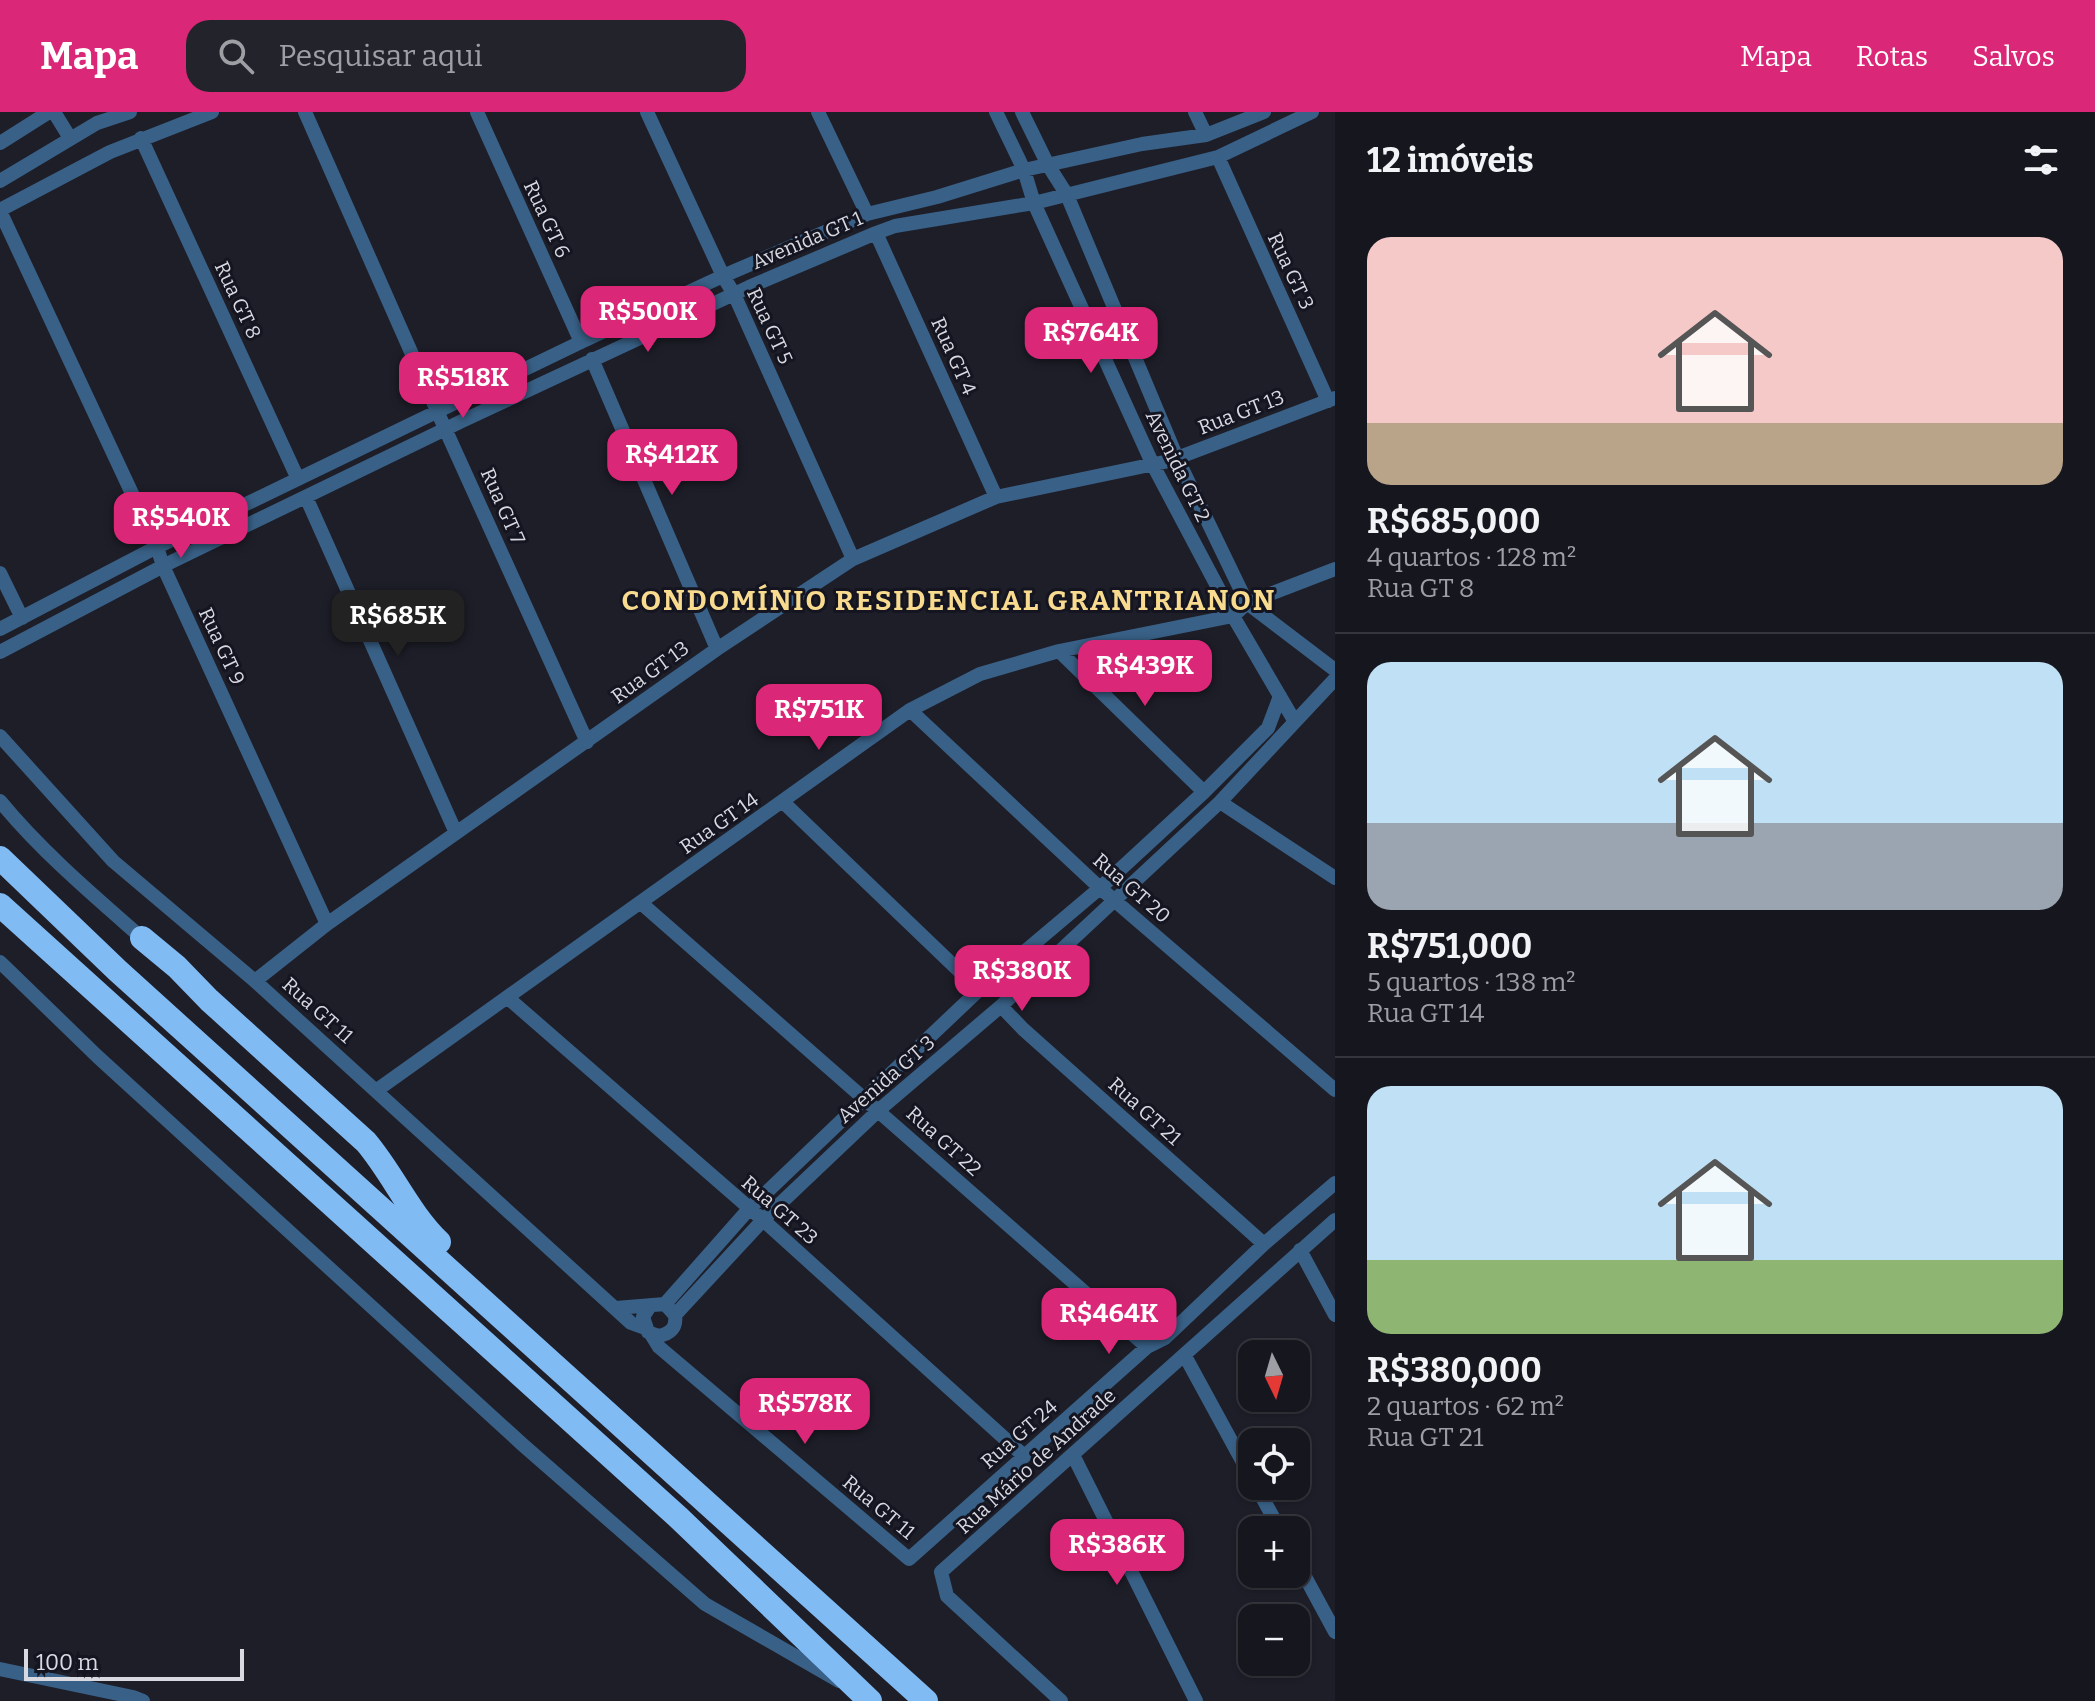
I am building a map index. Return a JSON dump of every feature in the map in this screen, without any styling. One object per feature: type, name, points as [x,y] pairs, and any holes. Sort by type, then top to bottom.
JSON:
[{"type":"highway","points":[[0,858],[118,971],[926,1701]]},
{"type":"highway","points":[[0,905],[679,1518],[867,1698]]},
{"type":"highway","points":[[118,971],[135,970],[144,962],[147,950],[142,938]]},
{"type":"highway","points":[[142,938],[366,1142],[415,1215],[452,1258],[469,1287]]},
{"type":"street","points":[[0,143],[51,112],[64,142]]},
{"type":"street","points":[[0,181],[97,123],[130,112]]},
{"type":"street","points":[[0,210],[141,138],[212,112]]},
{"type":"street","name":"Rua GT 7","points":[[305,112],[587,742]]},
{"type":"street","name":"Rua GT 6","points":[[477,112],[581,342]]},
{"type":"street","name":"Rua GT 5","points":[[647,112],[734,294],[853,559]]},
{"type":"street","points":[[818,112],[867,214]]},
{"type":"street","name":"Avenida GT 2","points":[[996,112],[1153,465],[1233,616],[1295,722]]},
{"type":"street","name":"Avenida GT 2","points":[[1022,112],[1048,165],[1067,195],[1177,458],[1247,603]]},
{"type":"street","points":[[1195,112],[1206,135]]},
{"type":"street","name":"Avenida GT 1","points":[[0,629],[157,547],[581,342],[867,214],[937,197],[1024,170],[1142,144],[1206,135],[1264,112]]},
{"type":"street","name":"Avenida GT 1","points":[[0,652],[163,566],[592,359],[876,233],[911,223],[1034,203],[1218,157],[1312,112]]},
{"type":"street","name":"Rua GT 8","points":[[141,138],[298,479]]},
{"type":"street","name":"Rua GT 3","points":[[1218,157],[1332,399]]},
{"type":"street","name":"Rua GT 9","points":[[0,210],[157,547],[327,924]]},
{"type":"street","name":"Rua GT 4","points":[[876,233],[996,497]]},
{"type":"street","points":[[592,359],[717,649]]},
{"type":"street","name":"Rua GT 13","points":[[255,981],[327,924],[717,649],[853,559],[996,497],[1177,458],[1332,399]]},
{"type":"street","points":[[306,497],[456,833]]},
{"type":"street","points":[[1233,616],[1247,603],[1335,569]]},
{"type":"street","points":[[0,573],[22,618]]},
{"type":"street","points":[[1247,603],[1335,670]]},
{"type":"street","name":"Rua GT 14","points":[[377,1090],[910,710],[980,674],[1059,651],[1233,616]]},
{"type":"street","points":[[1059,651],[1204,792]]},
{"type":"street","name":"Avenida GT 3","points":[[664,1309],[879,1110],[1001,1006],[1116,901],[1220,802],[1335,679]]},
{"type":"street","name":"Avenida GT 3","points":[[664,1309],[749,1209],[979,990],[1100,888],[1204,792],[1268,728],[1280,696]]},
{"type":"street","name":"Rua GT 20","points":[[910,710],[1100,888],[1335,1090]]},
{"type":"street","name":"Rua GT 11","points":[[0,736],[113,861],[255,981],[631,1323],[648,1331],[659,1347],[909,1559]]},
{"type":"street","points":[[0,801],[69,874],[142,938]]},
{"type":"street","points":[[783,802],[979,990]]},
{"type":"street","points":[[1220,802],[1335,878]]},
{"type":"street","name":"Rua GT 22","points":[[641,903],[1147,1347]]},
{"type":"street","points":[[0,962],[98,1057],[523,1445],[705,1604],[867,1698]]},
{"type":"street","name":"Rua GT 23","points":[[508,998],[763,1220],[1023,1455]]},
{"type":"street","name":"Rua GT 21","points":[[1001,1006],[1264,1244]]},
{"type":"street","name":"Rua GT 24","points":[[909,1559],[1147,1347],[1165,1338],[1264,1244],[1335,1183]]},
{"type":"street","name":"Rua Mário de Andrade","points":[[1061,1701],[947,1596],[941,1572],[1335,1220]]},
{"type":"street","points":[[1300,1250],[1335,1315]]},
{"type":"street","points":[[616,1308],[664,1309]]},
{"type":"street","points":[[664,1309],[675,1326],[658,1336],[648,1331],[643,1317],[664,1309]]},
{"type":"street","points":[[671,1331],[677,1362]]},
{"type":"street","points":[[1185,1356],[1238,1453]]},
{"type":"street","points":[[1073,1455],[1196,1701]]},
{"type":"street","points":[[1310,1586],[1335,1632]]},
{"type":"street","points":[[0,1669],[143,1701]]},
{"type":"district","name":"CONDOMÍNIO RESIDENCIAL GRANTRIANON","points":[[949,600]]}]
